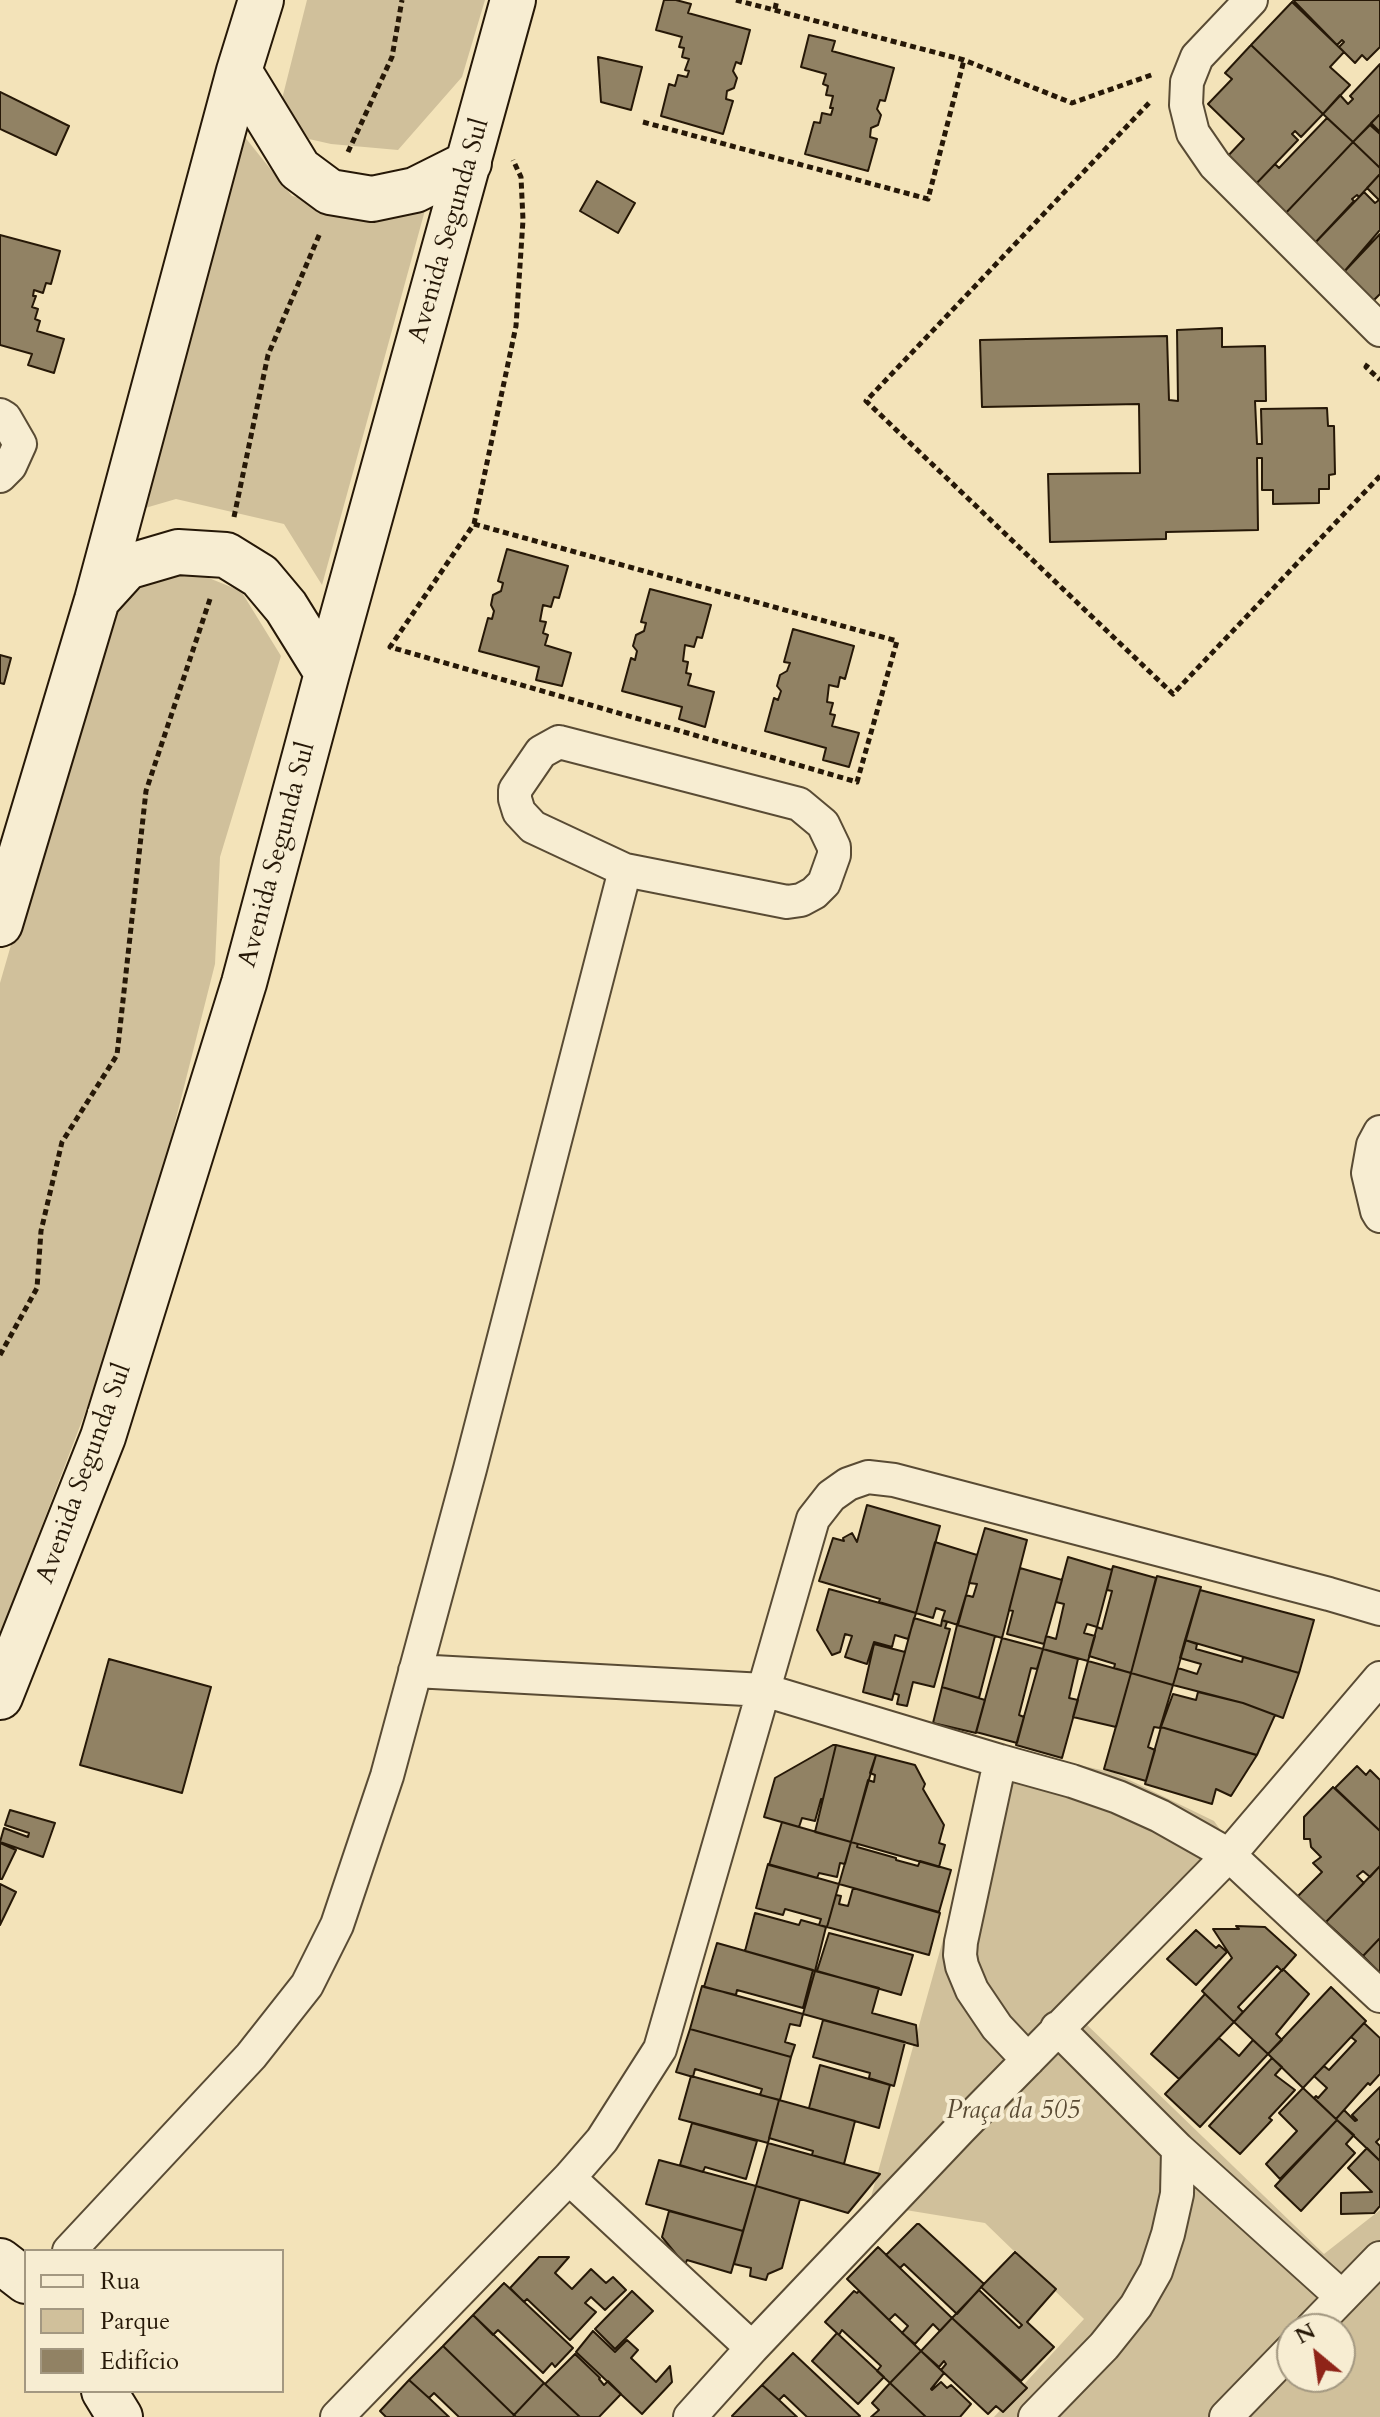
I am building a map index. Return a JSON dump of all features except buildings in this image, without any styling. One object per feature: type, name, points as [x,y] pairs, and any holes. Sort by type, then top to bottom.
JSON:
[{"type":"main road","points":[[0,924],[97,600],[239,71],[261,0]]},
{"type":"main road","name":"Avenida Segunda Sul","points":[[0,1697],[107,1422],[244,983],[513,0]]},
{"type":"main road","points":[[239,71],[299,169],[330,192],[372,199],[415,190],[469,163]]},
{"type":"main road","points":[[97,600],[127,567],[178,552],[226,555],[260,576],[286,607],[327,673]]},
{"type":"main road","points":[[0,2261],[24,2279]]},
{"type":"main road","points":[[105,2393],[120,2417]]},
{"type":"street","points":[[1251,0],[1186,70],[1186,105],[1193,133],[1215,165],[1380,330]]},
{"type":"street","points":[[0,415],[5,418],[20,444],[10,466],[0,476]]},
{"type":"street","points":[[559,742],[799,804],[823,824],[834,847],[824,883],[801,900],[787,902],[625,870],[533,827],[519,812],[515,790],[541,752],[559,742]]},
{"type":"street","points":[[71,2249],[251,2056],[307,1985],[337,1925],[387,1776],[625,870]]},
{"type":"street","points":[[1380,1132],[1373,1145],[1368,1173],[1380,1216]]},
{"type":"street","points":[[337,2417],[569,2178],[602,2140],[660,2049],[813,1519],[831,1496],[848,1484],[868,1477],[909,1484],[1380,1609]]},
{"type":"street","points":[[415,1671],[764,1690],[1072,1781],[1160,1816],[1229,1855],[1380,1996]]},
{"type":"street","points":[[690,2417],[1057,2028],[1229,1855],[1380,1678]]},
{"type":"street","points":[[1000,1761],[960,1955],[972,1990],[997,2027],[1028,2060]]},
{"type":"street","points":[[1057,2028],[1178,2149],[1342,2297]]},
{"type":"street","points":[[1035,2417],[1104,2346],[1136,2306],[1156,2271],[1177,2194],[1178,2149]]},
{"type":"street","points":[[569,2178],[752,2348]]},
{"type":"street","points":[[1326,2313],[1380,2258]]},
{"type":"street","points":[[1226,2417],[1276,2365]]},
{"type":"path","points":[[0,1355],[37,1288],[41,1231],[62,1142],[117,1055],[146,791],[226,555],[268,355],[321,229],[330,192],[392,57],[402,0]]},
{"type":"path","points":[[736,0],[964,60],[1072,103],[1156,73],[1186,70]]},
{"type":"path","points":[[775,9],[777,0]]},
{"type":"path","points":[[643,122],[928,199],[964,60]]},
{"type":"path","points":[[1186,70],[866,401],[1173,694],[1380,476]]},
{"type":"path","points":[[469,163],[509,157],[513,159],[521,177],[523,220],[516,326],[474,524],[390,647],[857,782],[897,641],[474,524]]},
{"type":"green space","points":[[307,0],[485,0],[462,77],[398,150],[309,139],[282,99]]},
{"type":"green space","points":[[244,136],[292,196],[362,211],[427,203],[322,585],[284,524],[176,499],[128,513]]},
{"type":"green space","points":[[189,570],[241,591],[281,656],[220,857],[215,964],[134,1285],[0,1635],[0,983],[106,616],[145,575]]},
{"type":"green space","name":"Praça da 505","points":[[997,1747],[1115,1773],[1214,1821],[1243,1861],[1082,2020],[1324,2254],[1380,2210],[1380,2417],[994,2417],[1084,2319],[985,2223],[869,2204]]}]
